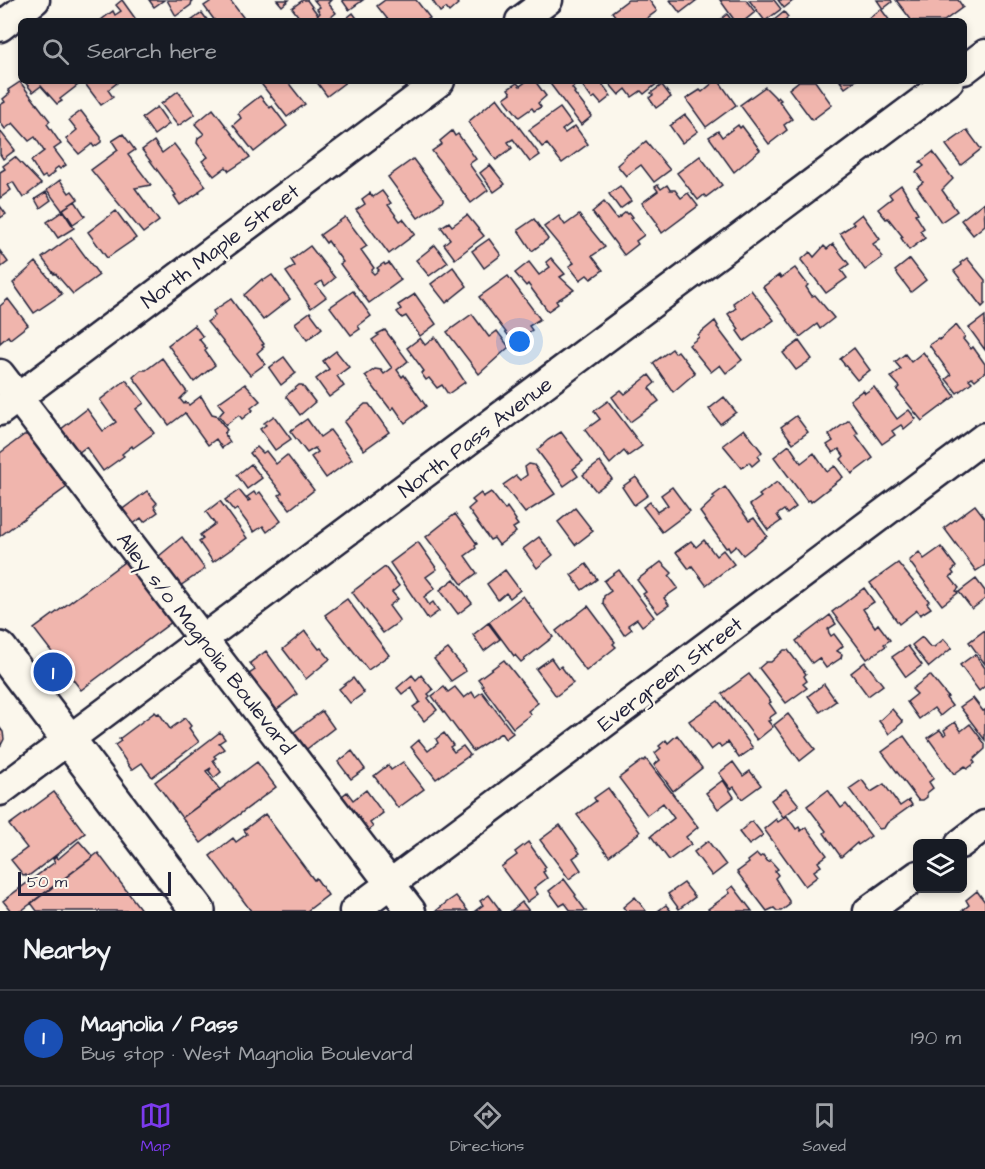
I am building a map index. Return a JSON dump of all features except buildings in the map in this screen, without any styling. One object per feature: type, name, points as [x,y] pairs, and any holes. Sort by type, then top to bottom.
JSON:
[{"type":"main road","points":[[0,649],[198,911]]},
{"type":"street","points":[[0,27],[35,0]]},
{"type":"street","points":[[524,18],[548,0]]},
{"type":"street","points":[[967,68],[985,54]]},
{"type":"street","name":"North Maple Street","points":[[9,404],[436,84]]},
{"type":"street","name":"North Pass Avenue","points":[[0,791],[945,84]]},
{"type":"street","name":"Alley s/o Magnolia Boulevard","points":[[0,374],[9,404],[204,640],[411,911]]},
{"type":"street","name":"Evergreen Street","points":[[354,911],[985,437]]},
{"type":"street","points":[[966,839],[985,825]]},
{"type":"street","points":[[868,911],[913,879]]},
{"type":"place","name":"Magnolia / Pass","points":[[53,672]]}]
